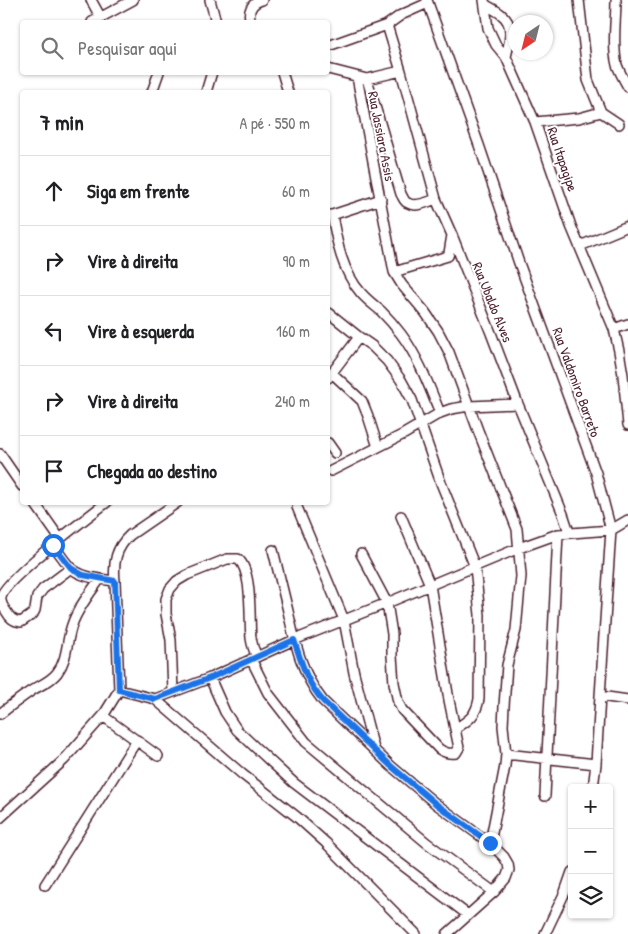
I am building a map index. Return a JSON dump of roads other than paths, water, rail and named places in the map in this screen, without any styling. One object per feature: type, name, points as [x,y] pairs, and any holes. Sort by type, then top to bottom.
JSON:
[{"type":"street","points":[[91,0],[97,20],[133,0]]},
{"type":"street","points":[[210,0],[215,20]]},
{"type":"street","points":[[250,20],[252,5],[262,0]]},
{"type":"street","points":[[580,0],[588,80],[601,112],[619,124]]},
{"type":"street","points":[[616,0],[615,50],[621,75],[628,87]]},
{"type":"street","points":[[330,45],[387,25],[427,1]]},
{"type":"street","name":"Rua Valdomiro Barreto","points":[[427,1],[519,263],[596,474],[611,530],[594,784]]},
{"type":"street","points":[[484,2],[502,14],[507,21],[510,34],[506,56]]},
{"type":"street","name":"Rua Itapagipe","points":[[484,2],[491,36],[506,56],[535,122],[572,226],[614,329],[623,375],[628,425]]},
{"type":"street","name":"Rua Ubaldo Alves","points":[[387,25],[436,199],[452,235],[569,532]]},
{"type":"street","points":[[330,70],[367,79],[402,75]]},
{"type":"street","points":[[153,90],[158,75]]},
{"type":"street","points":[[207,90],[211,75]]},
{"type":"street","points":[[283,75],[287,90]]},
{"type":"street","name":"Rua Jassiara Assis","points":[[358,78],[394,272]]},
{"type":"street","points":[[367,79],[401,194],[405,201],[412,205],[436,199]]},
{"type":"street","points":[[535,122],[579,118],[601,112]]},
{"type":"street","points":[[381,200],[330,215],[338,248],[351,279],[362,294],[387,317],[413,352],[440,413]]},
{"type":"street","points":[[580,246],[628,226]]},
{"type":"street","points":[[452,235],[448,256],[394,272],[402,285],[425,312],[449,352],[517,529],[520,548],[520,602],[516,630],[507,665],[503,726],[506,754],[505,766],[490,843]]},
{"type":"street","points":[[330,315],[372,346],[387,361],[412,400],[441,483],[475,567],[480,615],[479,699],[474,714],[455,730]]},
{"type":"street","points":[[614,329],[628,324]]},
{"type":"street","points":[[359,337],[330,376],[362,401],[378,447]]},
{"type":"street","points":[[330,471],[451,409],[469,406],[518,404]]},
{"type":"street","points":[[330,446],[335,452]]},
{"type":"street","points":[[0,454],[20,483]]},
{"type":"street","points":[[36,505],[71,568],[83,575],[115,581]]},
{"type":"street","points":[[71,568],[43,589],[38,596],[35,610],[26,619],[16,622],[10,618],[1,604],[0,598],[3,591],[38,557],[103,505]]},
{"type":"street","points":[[0,818],[64,760],[102,716],[119,690],[114,568],[118,552],[123,541],[130,534],[174,505]]},
{"type":"street","points":[[297,507],[344,620],[354,674],[374,749]]},
{"type":"street","points":[[361,554],[387,603],[392,634],[394,683],[398,702],[402,710],[439,749],[446,753],[456,753],[459,748],[430,585],[400,516]]},
{"type":"street","points":[[155,699],[210,678],[294,640],[520,548],[558,534],[611,530],[628,520]]},
{"type":"street","points":[[545,796],[558,534]]},
{"type":"street","points":[[273,550],[294,640],[306,677],[315,691],[391,766],[436,804],[490,843],[508,864],[509,870],[506,878],[494,892],[448,934]]},
{"type":"street","points":[[173,692],[171,640],[166,614],[166,598],[170,589],[177,581],[227,559],[238,559],[243,565],[247,579],[254,658],[268,693],[306,742],[427,843],[494,892]]},
{"type":"street","points":[[0,714],[52,678],[58,671],[65,658],[72,623],[100,579]]},
{"type":"street","points":[[210,678],[225,712],[237,730],[294,783],[468,915]]},
{"type":"street","points":[[119,690],[155,699],[326,843],[416,934]]},
{"type":"street","points":[[600,696],[628,700]]},
{"type":"street","points":[[102,716],[158,756]]},
{"type":"street","points":[[45,885],[137,740]]},
{"type":"street","points":[[506,754],[596,764]]},
{"type":"street","points":[[545,934],[571,874]]}]
